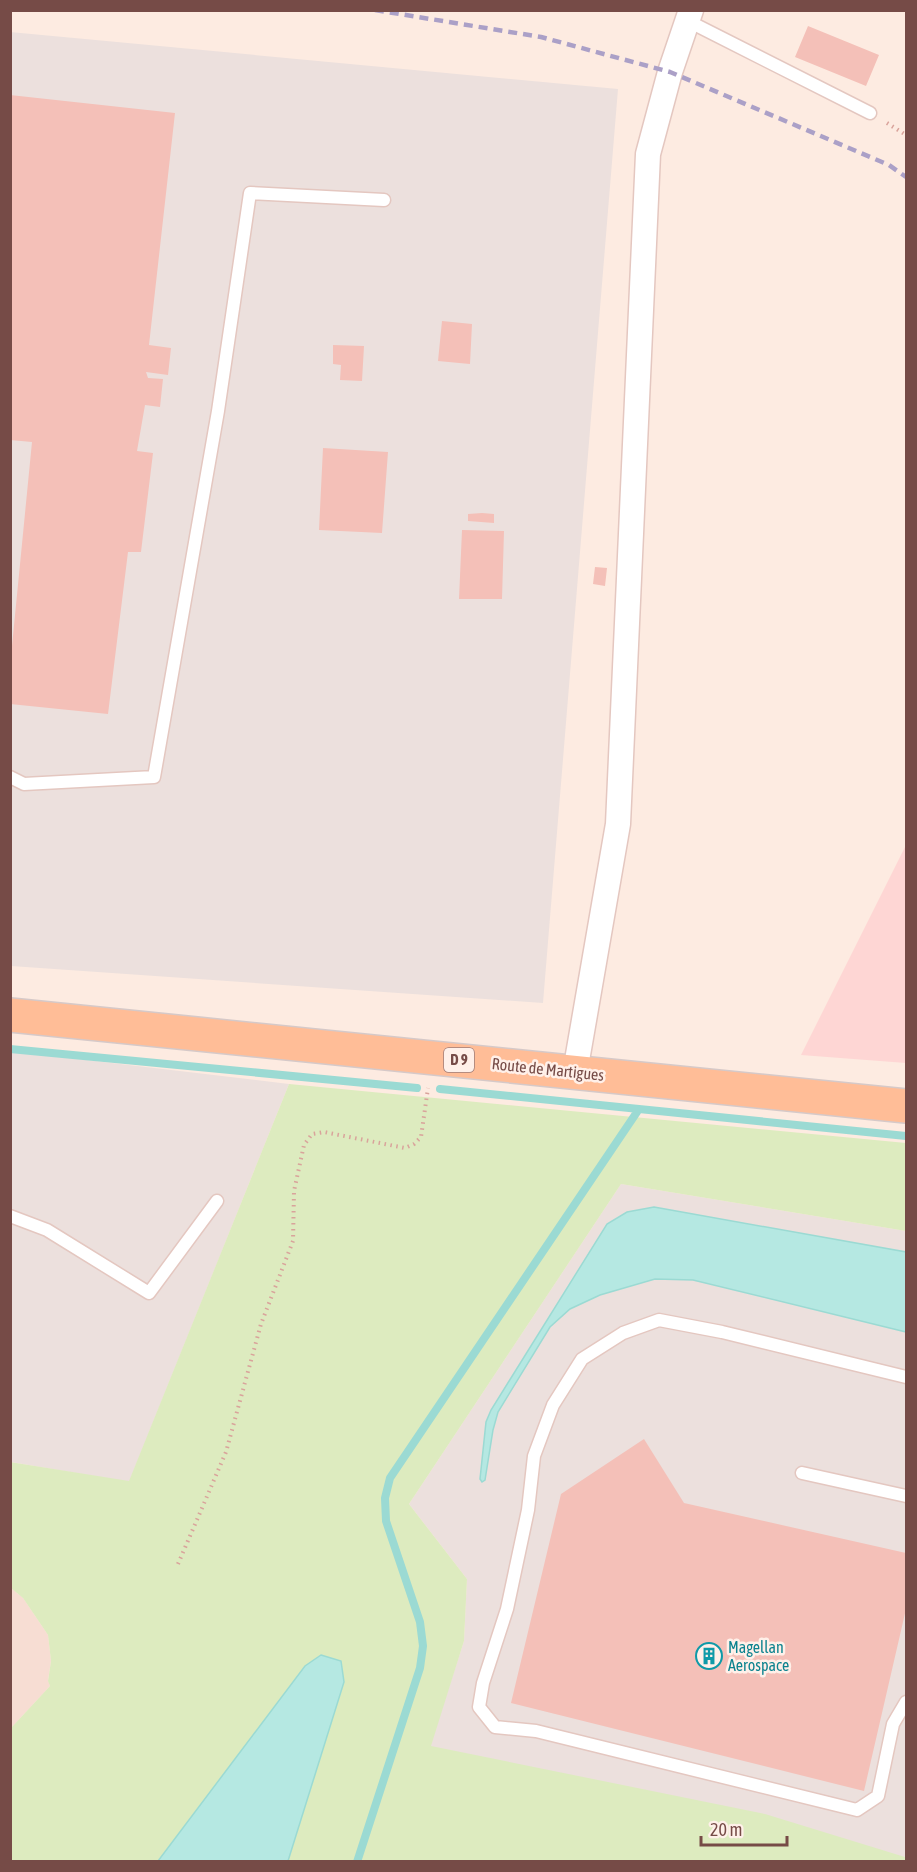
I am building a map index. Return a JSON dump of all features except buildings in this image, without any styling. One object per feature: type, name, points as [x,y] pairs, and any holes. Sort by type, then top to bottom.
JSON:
[{"type":"main road","name":"Route de Martigues","points":[[10,1015],[906,1106]]},
{"type":"street","points":[[575,1072],[618,824],[648,154],[670,72],[689,16]]},
{"type":"lane","points":[[689,16],[870,113]]},
{"type":"lane","points":[[10,777],[24,784],[154,777],[218,411],[250,193],[384,200]]},
{"type":"lane","points":[[10,1216],[47,1230],[149,1293],[217,1201]]},
{"type":"lane","points":[[906,1377],[722,1332],[659,1320],[623,1333],[582,1359],[553,1405],[534,1456],[526,1521],[507,1609],[483,1683],[479,1707],[495,1727],[536,1731],[857,1810],[878,1796],[893,1724],[906,1702]]},
{"type":"lane","points":[[802,1473],[906,1496]]},
{"type":"path","points":[[178,1564],[225,1452],[261,1324],[293,1241],[294,1191],[304,1145],[312,1134],[324,1132],[405,1148],[414,1144],[421,1137],[432,1057]]},
{"type":"shaded area","points":[[10,32],[618,89],[543,1003],[11,966]]},
{"type":"shaded area","points":[[906,845],[906,1063],[801,1055]]},
{"type":"shaded area","points":[[10,1051],[289,1084],[129,1482],[11,1462]]},
{"type":"shaded area","points":[[621,1184],[906,1231],[906,1861],[387,1862],[430,1746],[464,1641],[467,1579],[409,1504]]},
{"type":"shaded area","points":[[11,1588],[23,1598],[48,1635],[51,1661],[48,1680],[50,1686],[11,1728]]},
{"type":"green space","points":[[289,1084],[906,1143],[906,1231],[621,1184],[409,1504],[467,1579],[464,1641],[431,1746],[765,1814],[905,1857],[905,1861],[11,1861],[11,1728],[50,1686],[48,1681],[51,1661],[48,1635],[23,1598],[11,1588],[10,1462],[129,1481]]},
{"type":"water","points":[[654,1207],[906,1252],[906,1332],[693,1280],[655,1279],[600,1295],[570,1309],[550,1327],[498,1412],[485,1480],[482,1482],[480,1479],[486,1422],[491,1410],[607,1224],[627,1212]]},
{"type":"water","points":[[321,1655],[341,1661],[344,1682],[288,1861],[158,1861],[305,1666]]},
{"type":"waterway","points":[[10,1049],[417,1088]]},
{"type":"waterway","points":[[440,1089],[639,1109]]},
{"type":"waterway","points":[[357,1862],[420,1668],[423,1646],[420,1622],[386,1521],[385,1498],[390,1478],[639,1109],[906,1136]]},
{"type":"railway","points":[[375,10],[541,37],[670,72],[889,165],[906,177]]},
{"type":"place","name":"Magellan Aerospace","points":[[709,1656]]}]
